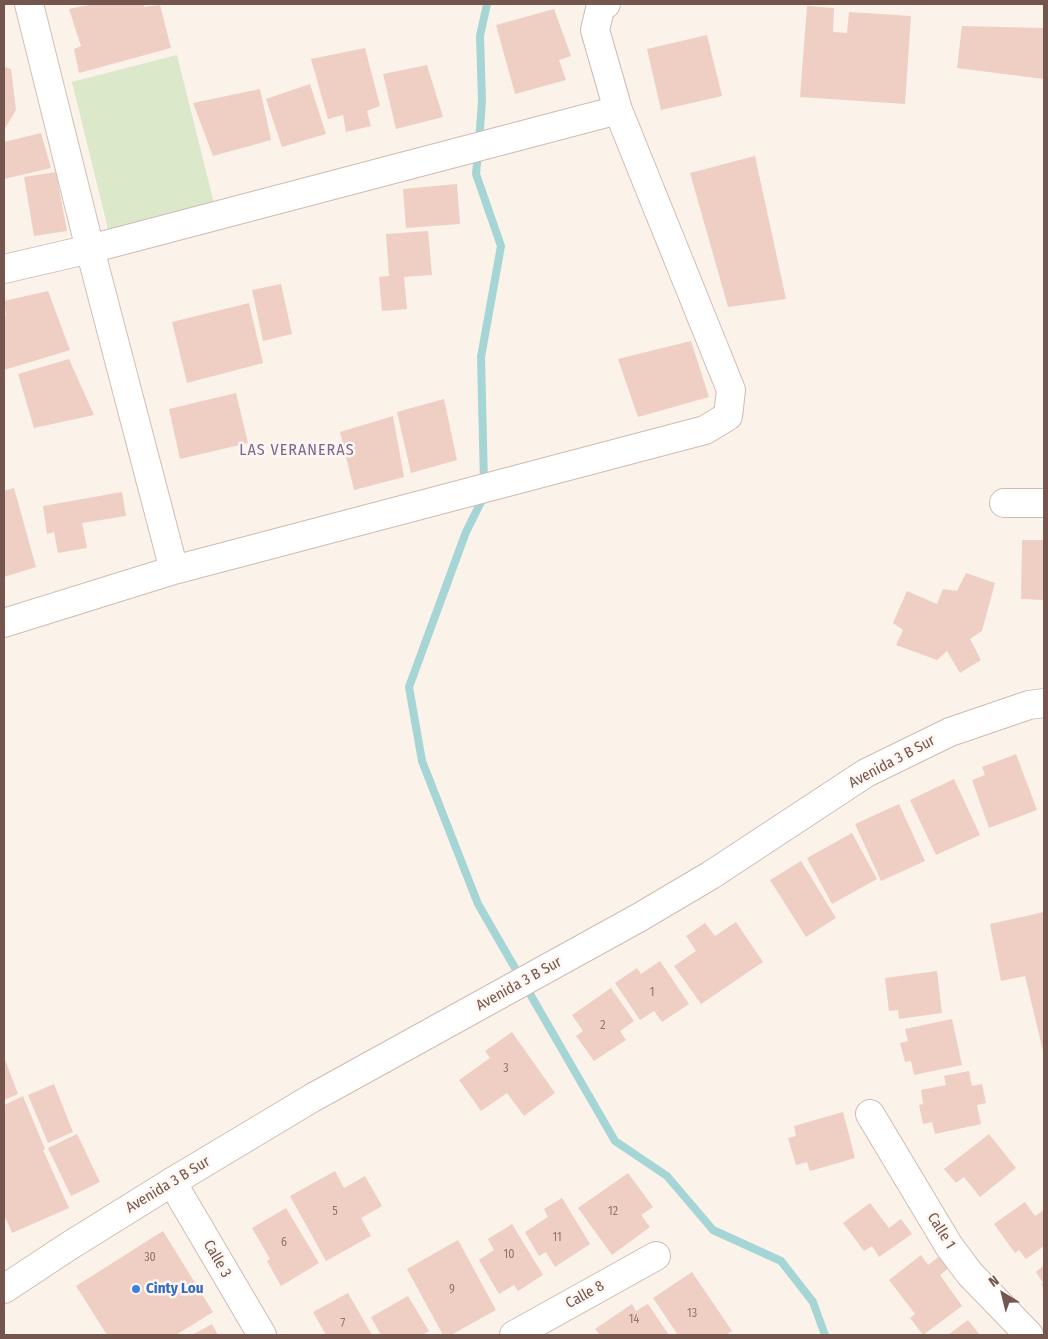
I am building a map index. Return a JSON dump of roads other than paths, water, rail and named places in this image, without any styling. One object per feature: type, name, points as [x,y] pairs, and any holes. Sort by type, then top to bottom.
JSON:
[{"type":"street","points":[[29,4],[174,570]]},
{"type":"street","points":[[4,623],[174,570],[706,430],[728,416],[731,390],[618,110],[595,30],[603,4]]},
{"type":"street","points":[[4,269],[618,110]]},
{"type":"street","points":[[1004,503],[1044,503]]},
{"type":"street","name":"Avenida 3 B Sur","points":[[4,1289],[172,1182],[312,1098],[640,917],[711,875],[866,773],[950,732],[1029,705],[1044,703]]},
{"type":"street","name":"Calle 1","points":[[870,1114],[950,1246],[970,1274],[1028,1335]]},
{"type":"street","name":"Calle 3","points":[[172,1182],[262,1335]]},
{"type":"street","name":"Calle 8","points":[[514,1335],[656,1256]]},
{"type":"waterway","points":[[479,142],[482,101],[480,36],[487,4]]},
{"type":"waterway","points":[[478,153],[476,174],[501,246],[481,357],[484,483]]},
{"type":"waterway","points":[[485,494],[466,532],[409,687],[422,761],[478,904],[615,1141],[667,1176],[713,1230],[781,1261],[813,1302],[825,1335]]},
{"type":"place","name":"Cinty Lou","points":[[136,1289]]},
{"type":"district","name":"LAS VERANERAS","points":[[297,451]]}]
